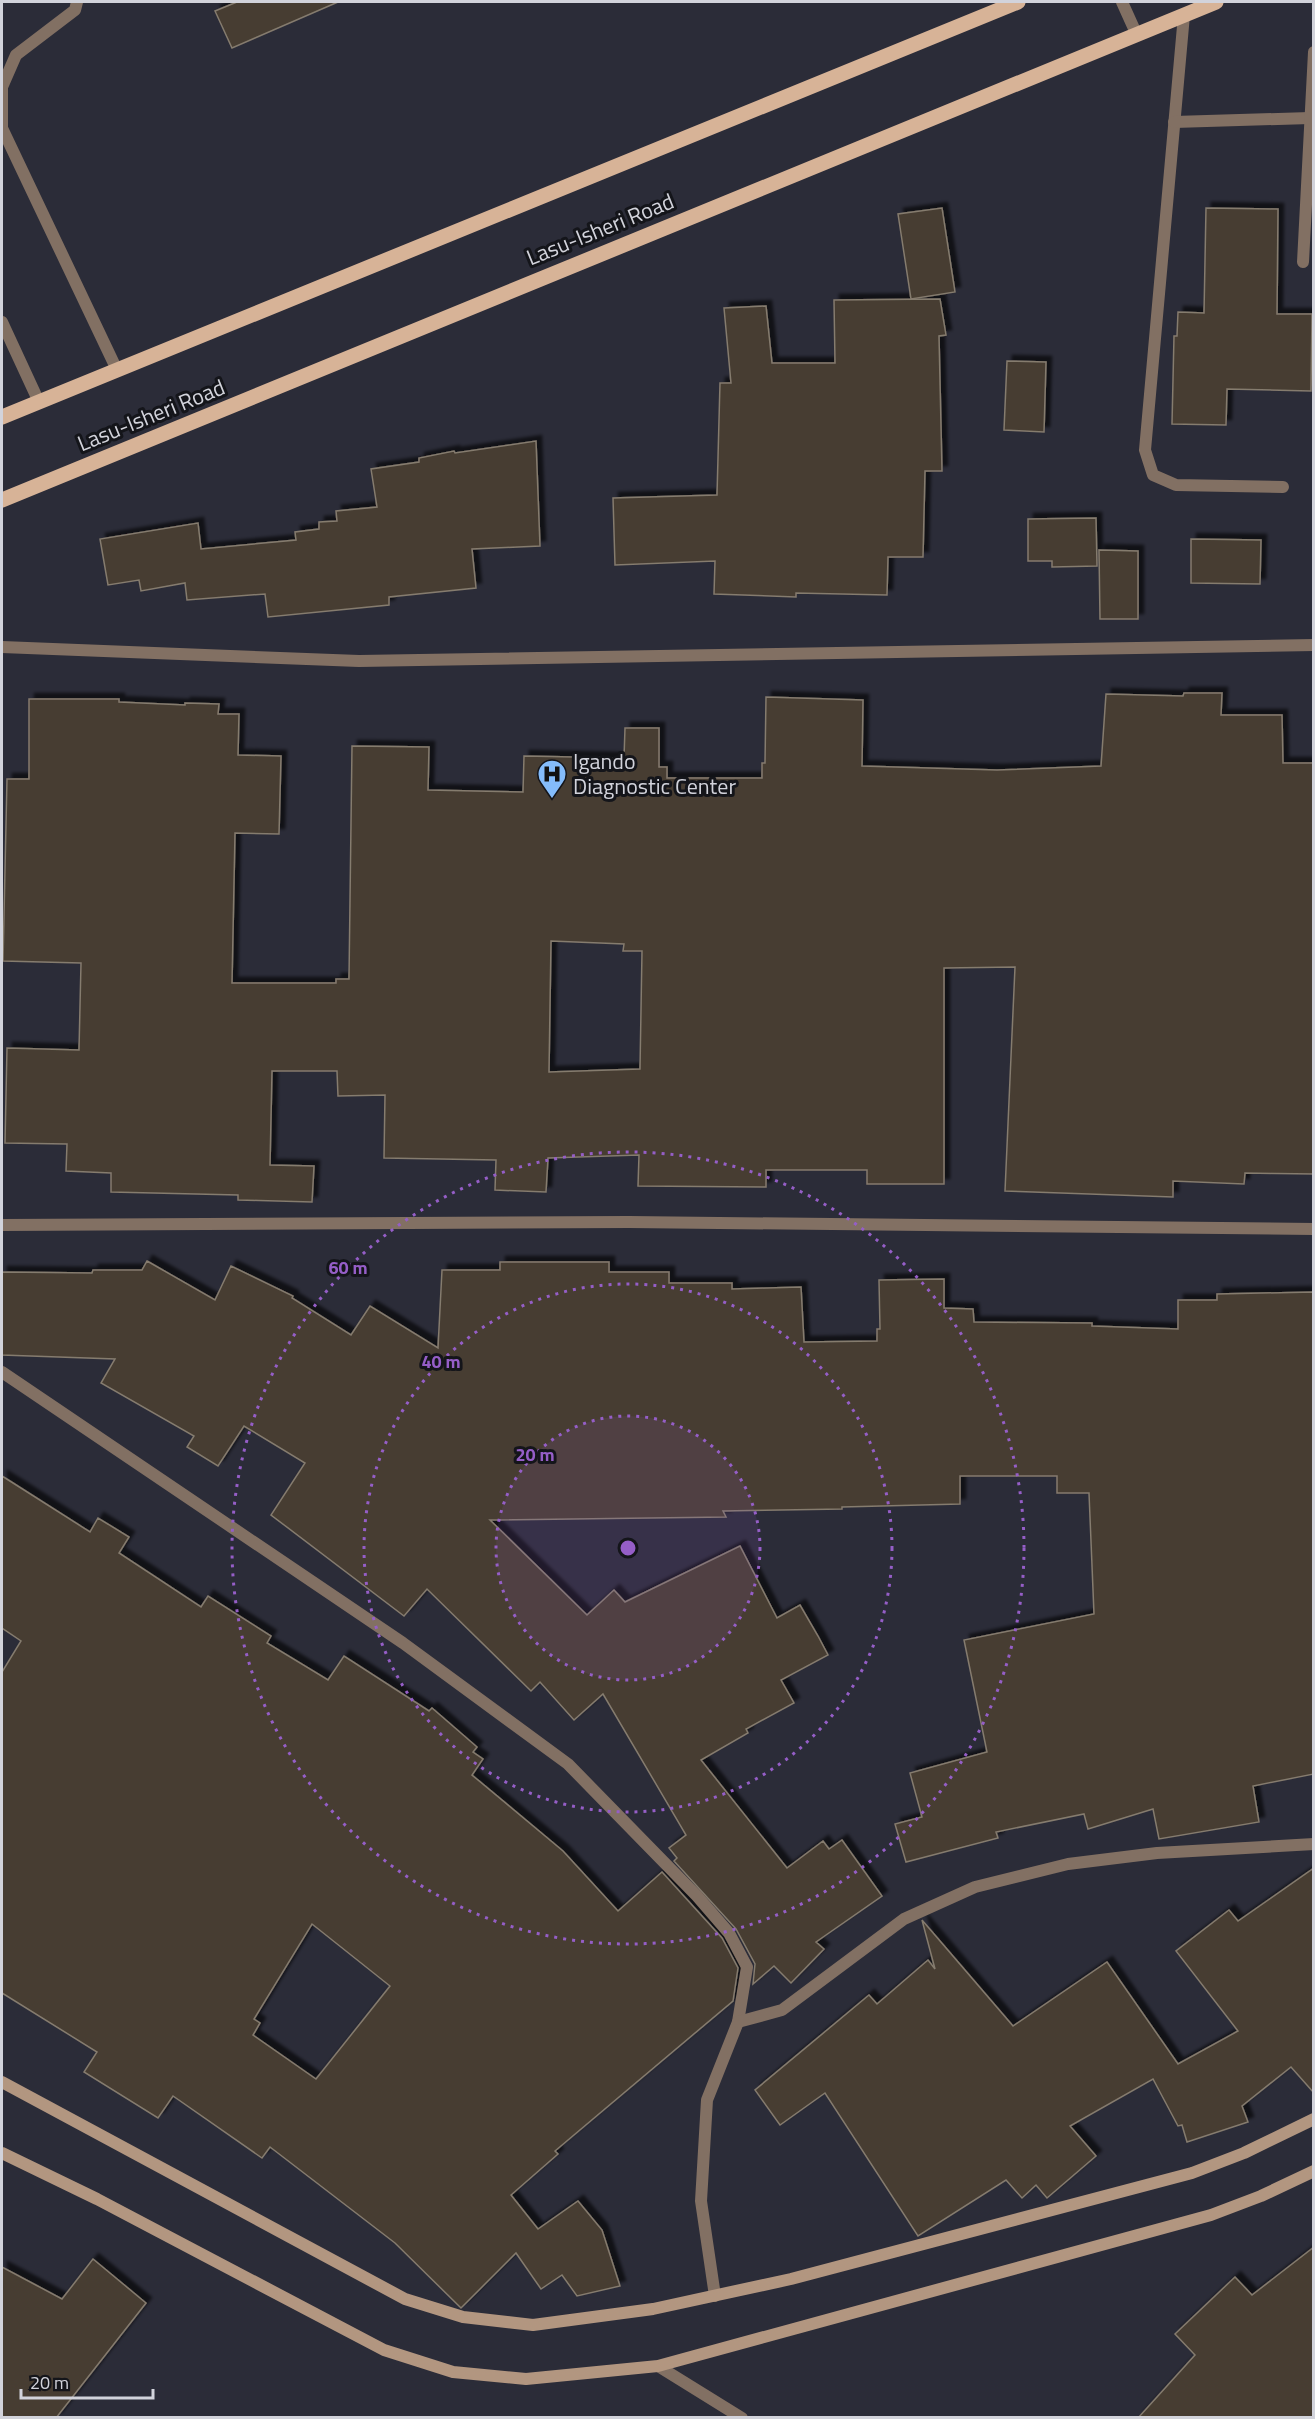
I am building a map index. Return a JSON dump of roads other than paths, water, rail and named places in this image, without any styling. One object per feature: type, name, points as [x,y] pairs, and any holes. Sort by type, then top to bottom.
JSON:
[{"type":"main road","points":[[2,417],[1018,2]]},
{"type":"main road","name":"Lasu-Isheri Road","points":[[2,500],[1216,2]]},
{"type":"main road","points":[[2,2082],[405,2299],[463,2317],[533,2325],[653,2309],[791,2280],[1192,2173],[1244,2153],[1314,2119]]},
{"type":"main road","points":[[2,2153],[97,2199],[384,2350],[453,2372],[526,2379],[658,2366],[1211,2215],[1261,2196],[1314,2171]]},
{"type":"street","points":[[76,2],[75,9],[16,56],[2,87],[2,128],[117,370]]},
{"type":"street","points":[[1122,2],[1136,33]]},
{"type":"street","points":[[1184,15],[1145,450],[1153,476],[1176,485],[1283,487]]},
{"type":"street","points":[[1303,262],[1314,52]]},
{"type":"street","points":[[1174,122],[1310,118]]},
{"type":"street","points":[[2,322],[39,402]]},
{"type":"street","points":[[2,647],[359,661],[1314,645]]},
{"type":"street","points":[[2,1225],[641,1222],[1314,1229]]},
{"type":"street","points":[[2,1372],[402,1643],[568,1764],[697,1896],[729,1933],[747,1967],[738,2022],[707,2100],[701,2201],[715,2295]]},
{"type":"street","points":[[738,2022],[782,2010],[828,1978],[904,1919],[975,1887],[1079,1862],[1156,1853],[1314,1844]]},
{"type":"street","points":[[658,2366],[742,2418]]},
{"type":"place","name":"Igando Diagnostic Center","points":[[552,800]]}]
